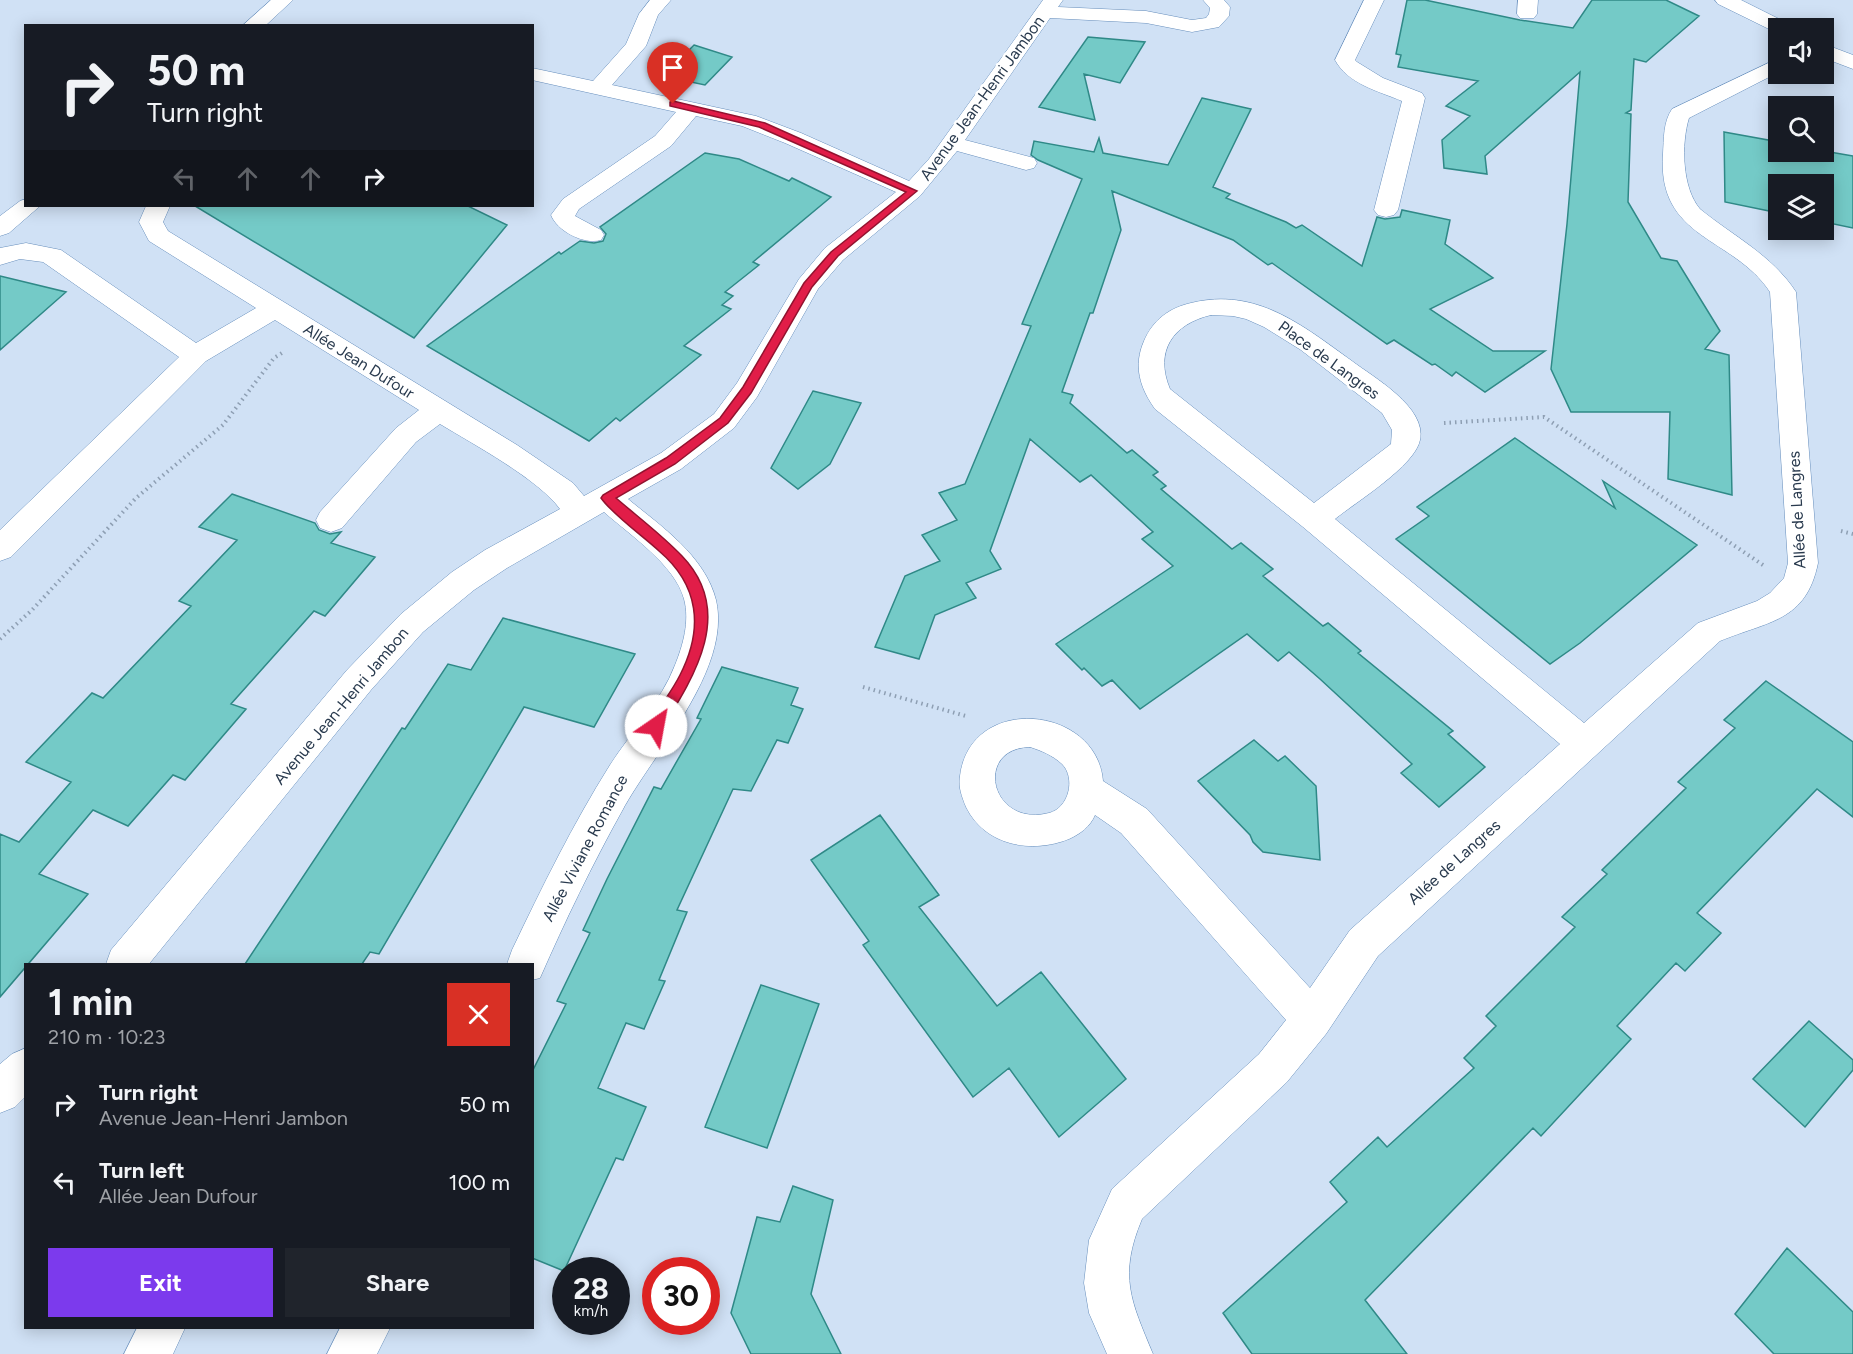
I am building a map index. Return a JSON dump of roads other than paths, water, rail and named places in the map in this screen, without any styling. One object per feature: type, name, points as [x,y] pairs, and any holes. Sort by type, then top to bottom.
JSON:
[{"type":"street","points":[[254,24],[283,0]]},
{"type":"street","points":[[599,87],[636,46],[649,14],[661,0]]},
{"type":"street","points":[[1049,6],[1146,17],[1185,26],[1200,26],[1212,23],[1219,16],[1220,7],[1213,0]]},
{"type":"street","points":[[1374,0],[1345,60],[1346,64],[1356,73],[1414,98],[1386,210]]},
{"type":"street","points":[[1725,0],[1768,21]]},
{"type":"street","name":"Avenue Jean-Henri Jambon","points":[[126,963],[390,645],[412,622],[463,581],[671,461],[724,420],[747,390],[808,285],[834,254],[912,191],[938,164],[1049,6]]},
{"type":"street","points":[[1834,54],[1853,63]]},
{"type":"street","name":"Allée de Langres","points":[[1130,1354],[1112,1313],[1106,1283],[1109,1251],[1118,1221],[1127,1204],[1273,1068],[1312,1020],[1364,943],[1709,632],[1723,625],[1768,611],[1796,587],[1803,563],[1783,292],[1771,274],[1695,216],[1682,201],[1675,187],[1677,121],[1680,114],[1768,70]]},
{"type":"street","points":[[534,74],[762,125],[912,191]]},
{"type":"street","points":[[592,235],[565,220],[563,215],[565,211],[571,204],[663,141],[691,108]]},
{"type":"street","points":[[952,143],[1026,163]]},
{"type":"street","points":[[0,228],[27,207]]},
{"type":"street","name":"Allée Jean Dufour","points":[[158,207],[151,222],[158,236],[507,452],[563,491],[594,506]]},
{"type":"street","points":[[1,257],[25,250],[52,255],[197,356]]},
{"type":"street","name":"Place de Langres","points":[[1314,519],[1399,454],[1406,442],[1406,427],[1402,419],[1383,399],[1288,328],[1257,313],[1225,307],[1199,309],[1177,318],[1163,330],[1155,345],[1151,363],[1158,394],[1165,402],[1314,519],[1586,745]]},
{"type":"street","points":[[0,549],[197,356],[274,309]]},
{"type":"street","points":[[332,520],[406,435],[438,410]]},
{"type":"street","name":"Allée Viviane Romance","points":[[525,963],[587,839],[624,773],[686,678],[700,636],[700,600],[688,573],[678,559],[594,506]]},
{"type":"street","points":[[1030,732],[1049,734],[1066,743],[1078,756],[1086,773],[1087,790],[1082,806],[1070,821],[1054,830],[1034,832],[1014,828],[997,819],[984,805],[977,788],[977,771],[983,755],[996,742],[1012,734],[1030,732]]},
{"type":"street","points":[[1087,790],[1134,821],[1312,1020]]},
{"type":"street","points":[[0,1092],[24,1070]]},
{"type":"street","points":[[147,1354],[161,1329]]},
{"type":"street","points":[[350,1354],[366,1329]]}]
